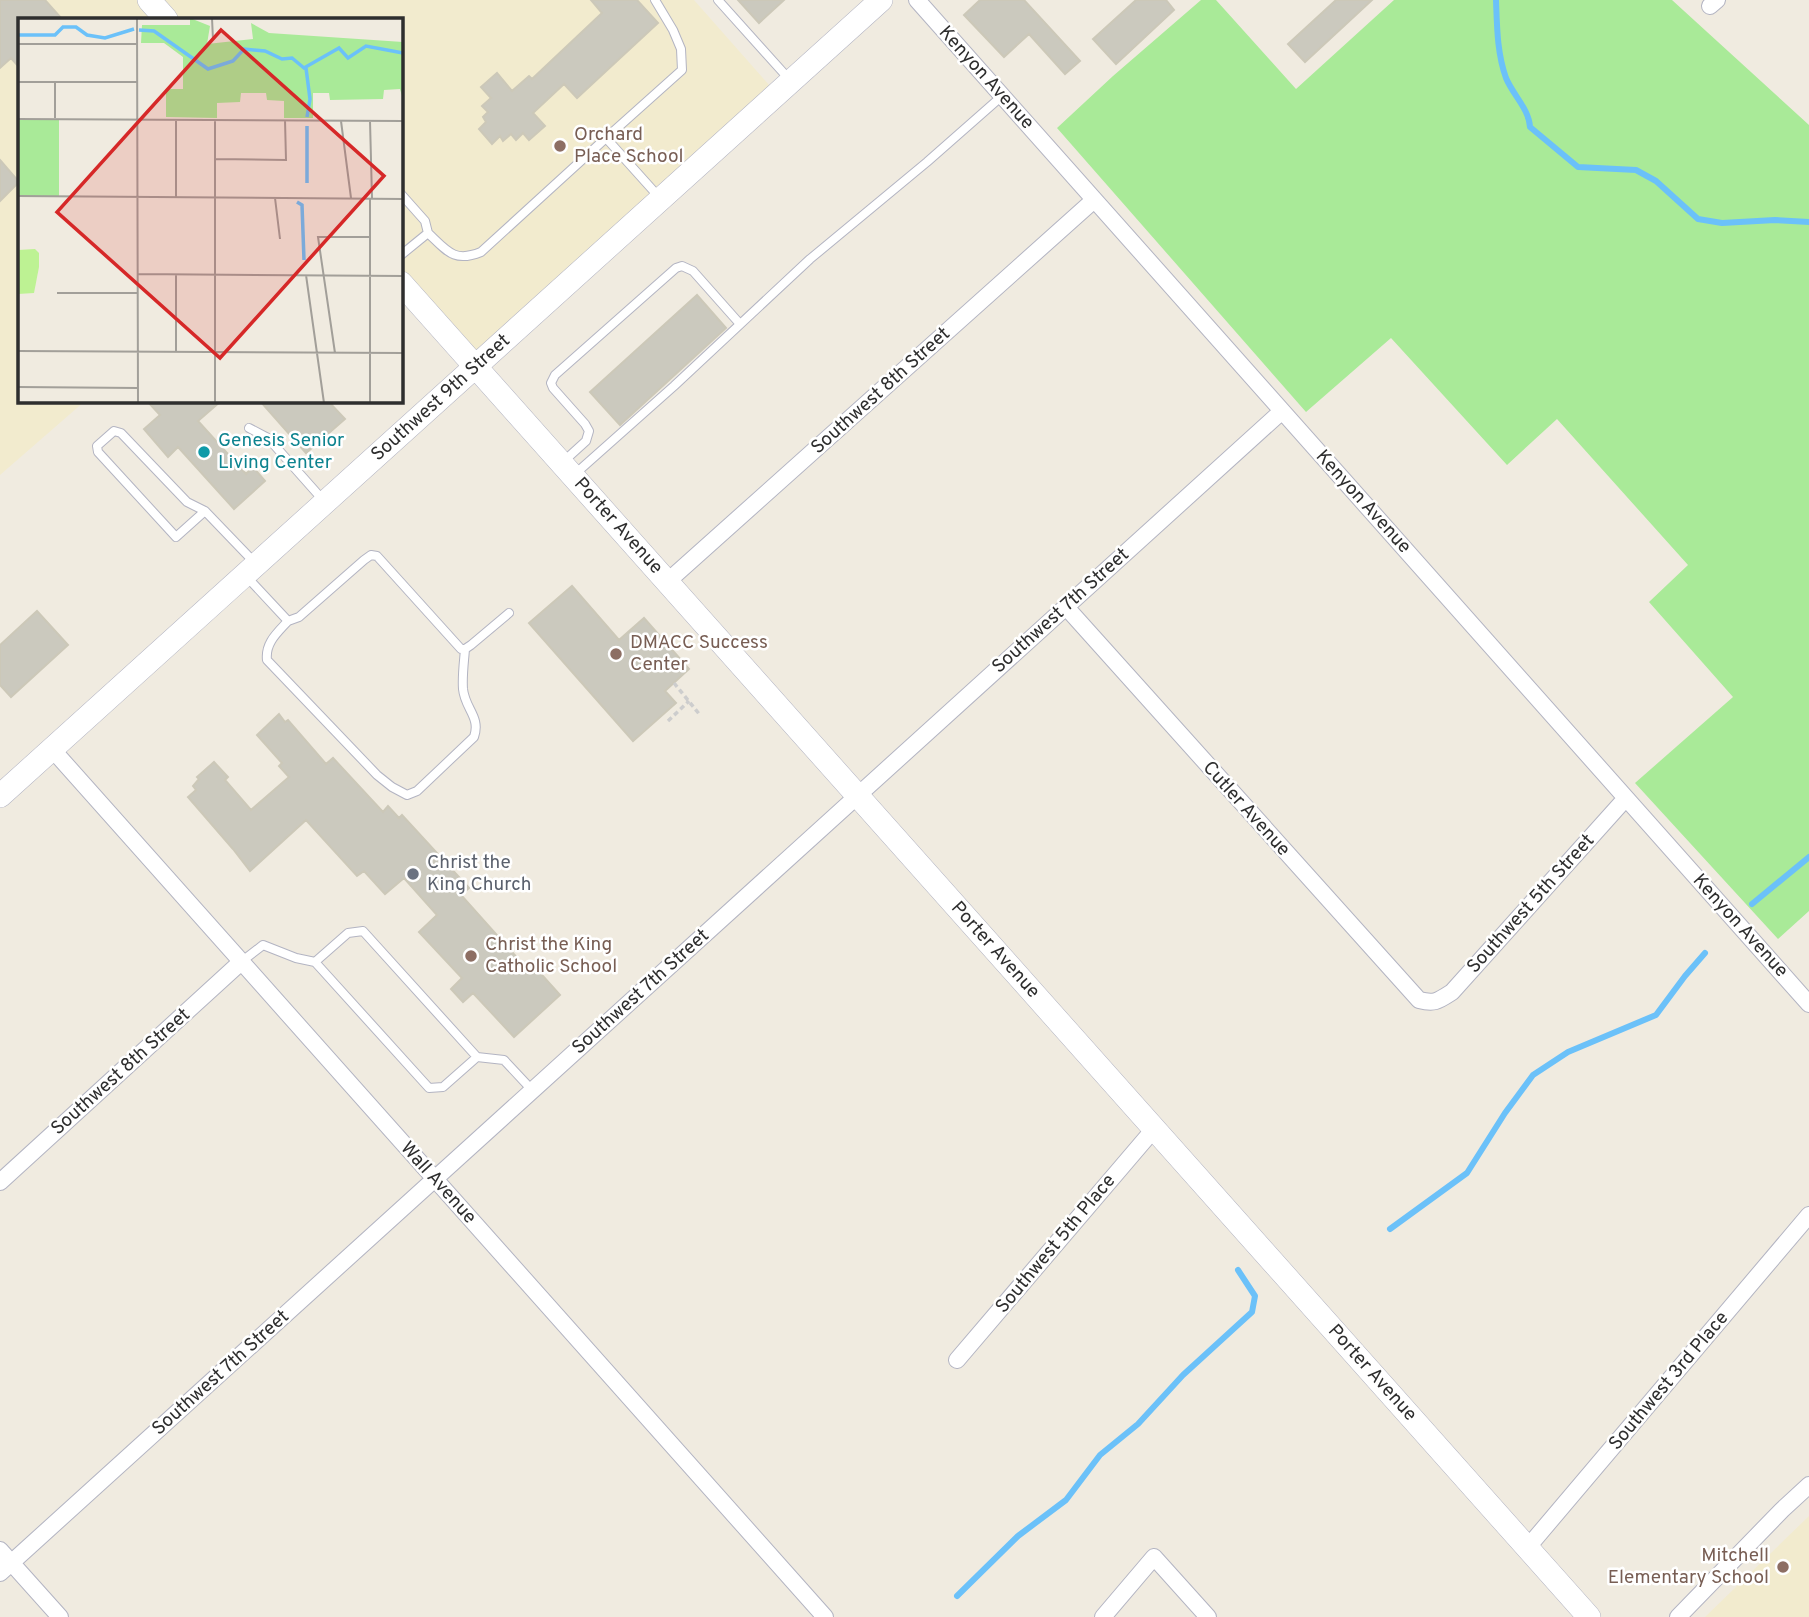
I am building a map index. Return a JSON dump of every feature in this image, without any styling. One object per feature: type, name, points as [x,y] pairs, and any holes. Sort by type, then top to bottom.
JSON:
[{"type":"street","points":[[149,0],[165,18]]},
{"type":"street","name":"Southwest 9th Street","points":[[0,796],[881,0]]},
{"type":"street","name":"Kenyon Avenue","points":[[917,0],[1809,1004]]},
{"type":"street","name":"Southwest 8th Street","points":[[667,582],[1094,200]]},
{"type":"street","name":"Porter Avenue","points":[[402,283],[1589,1617]]},
{"type":"street","name":"Southwest 7th Street","points":[[6,1568],[1282,411]]},
{"type":"street","name":"Cutler Avenue","points":[[1066,607],[1411,993],[1419,1000],[1432,1003]]},
{"type":"street","name":"Wall Avenue","points":[[52,749],[825,1617]]},
{"type":"street","name":"Southwest 5th Street","points":[[1432,1003],[1452,992],[1626,798]]},
{"type":"street","name":"Southwest 8th Street","points":[[0,1182],[242,962]]},
{"type":"street","name":"Southwest 5th Place","points":[[957,1360],[1154,1129]]},
{"type":"street","name":"Southwest 3rd Place","points":[[1528,1547],[1809,1215]]},
{"type":"street","points":[[1678,1617],[1809,1485]]},
{"type":"street","points":[[0,1550],[6,1568],[60,1617]]},
{"type":"street","points":[[1103,1617],[1154,1557],[1208,1617]]},
{"type":"lane","points":[[402,195],[425,221],[428,233],[448,252],[457,257],[470,257],[481,253],[681,70],[681,49],[655,0]]},
{"type":"lane","points":[[718,0],[791,81]]},
{"type":"lane","points":[[568,470],[674,386],[810,259],[1002,96]]},
{"type":"lane","points":[[606,138],[661,199]]},
{"type":"lane","points":[[402,254],[428,233]]},
{"type":"lane","points":[[568,470],[589,431],[553,388],[551,383],[555,374],[676,268],[682,266],[693,271],[740,324]]},
{"type":"lane","points":[[249,428],[268,438],[325,502]]},
{"type":"lane","points":[[205,511],[176,537],[97,452],[97,446],[114,431],[121,433],[187,502],[205,511],[288,621]]},
{"type":"lane","points":[[466,649],[461,649],[377,556],[371,555],[299,617],[288,621],[268,645],[266,652],[267,660],[377,775],[407,795],[417,791],[474,737],[477,722],[467,707],[463,691],[466,649],[509,612]]},
{"type":"lane","points":[[314,962],[348,933],[363,931],[477,1056],[505,1060],[532,1090]]},
{"type":"lane","points":[[242,962],[263,945],[314,962],[429,1088],[443,1087],[477,1056]]},
{"type":"path","points":[[674,683],[700,715]]},
{"type":"path","points":[[668,720],[689,701]]},
{"type":"shaded area","name":"Orchard Place School","points":[[0,0],[694,0],[777,94],[476,366],[402,284],[402,18],[18,18],[18,402],[84,402],[0,475]]},
{"type":"shaded area","name":"Mitchell Elementary School","points":[[1809,1516],[1809,1617],[1705,1617]]},
{"type":"green space","points":[[1201,0],[1216,0],[1296,89],[1394,0],[1672,0],[1809,125],[1809,911],[1778,939],[1635,783],[1733,697],[1649,602],[1688,565],[1557,419],[1507,465],[1391,338],[1306,412],[1057,128]]},
{"type":"building","points":[[0,0],[45,0],[61,18],[18,18],[18,66],[11,58],[0,68]]},
{"type":"building","points":[[591,0],[637,0],[658,23],[577,98],[564,84],[533,113],[545,126],[529,140],[523,133],[516,140],[511,134],[503,141],[500,136],[492,144],[479,129],[486,122],[483,117],[488,112],[482,106],[491,98],[481,87],[497,73],[512,91],[529,76],[532,79],[602,13]]},
{"type":"building","points":[[738,0],[784,0],[759,23]]},
{"type":"building","points":[[980,0],[1024,0],[1080,61],[1065,74],[1029,34],[1004,57],[964,15]]},
{"type":"building","points":[[1136,0],[1166,0],[1174,10],[1116,64],[1093,39]]},
{"type":"building","points":[[1336,0],[1372,0],[1305,62],[1288,44]]},
{"type":"building","points":[[0,160],[18,183],[0,201]]},
{"type":"building","points":[[697,295],[726,328],[620,425],[590,392]]},
{"type":"building","name":"Genesis Senior Living Center","points":[[148,402],[220,402],[198,421],[246,474],[253,467],[265,481],[234,509],[178,447],[168,457],[144,429],[160,415]]},
{"type":"building","name":"Genesis Senior Living Center","points":[[261,402],[329,402],[345,419],[306,453]]},
{"type":"building","name":"DMACC Success Center","points":[[572,586],[619,640],[644,618],[689,669],[665,691],[676,703],[633,741],[529,623]]},
{"type":"building","points":[[37,611],[68,645],[11,697],[0,685],[0,645]]},
{"type":"building","name":"Christ the King Church","points":[[279,714],[285,722],[288,720],[326,764],[333,758],[383,812],[388,806],[399,818],[402,815],[469,888],[461,895],[528,970],[533,965],[560,995],[514,1037],[473,993],[463,1002],[451,989],[462,978],[419,932],[437,915],[404,878],[385,894],[364,871],[357,876],[306,820],[250,871],[188,797],[196,790],[193,786],[199,779],[197,777],[214,762],[228,777],[225,780],[251,810],[289,777],[279,766],[282,763],[257,735]]},
{"type":"waterway","points":[[1496,0],[1503,69],[1527,114],[1530,127],[1578,167],[1636,170],[1656,181],[1698,219],[1722,223],[1775,220],[1809,222]]},
{"type":"waterway","points":[[1752,904],[1809,857]]},
{"type":"waterway","points":[[1390,1229],[1467,1173],[1533,1075],[1568,1052],[1656,1015],[1705,953]]},
{"type":"waterway","points":[[957,1596],[1018,1536],[1066,1500],[1100,1455],[1138,1424],[1183,1375],[1252,1312],[1255,1296],[1238,1270]]},
{"type":"place","name":"Orchard Place School","points":[[560,146]]},
{"type":"place","name":"Genesis Senior Living Center","points":[[204,452]]},
{"type":"place","name":"DMACC Success Center","points":[[616,654]]},
{"type":"place","name":"Christ the King Church","points":[[413,874]]},
{"type":"place","name":"Christ the King Catholic School","points":[[471,956]]},
{"type":"place","name":"Mitchell Elementary School","points":[[1783,1567]]}]
